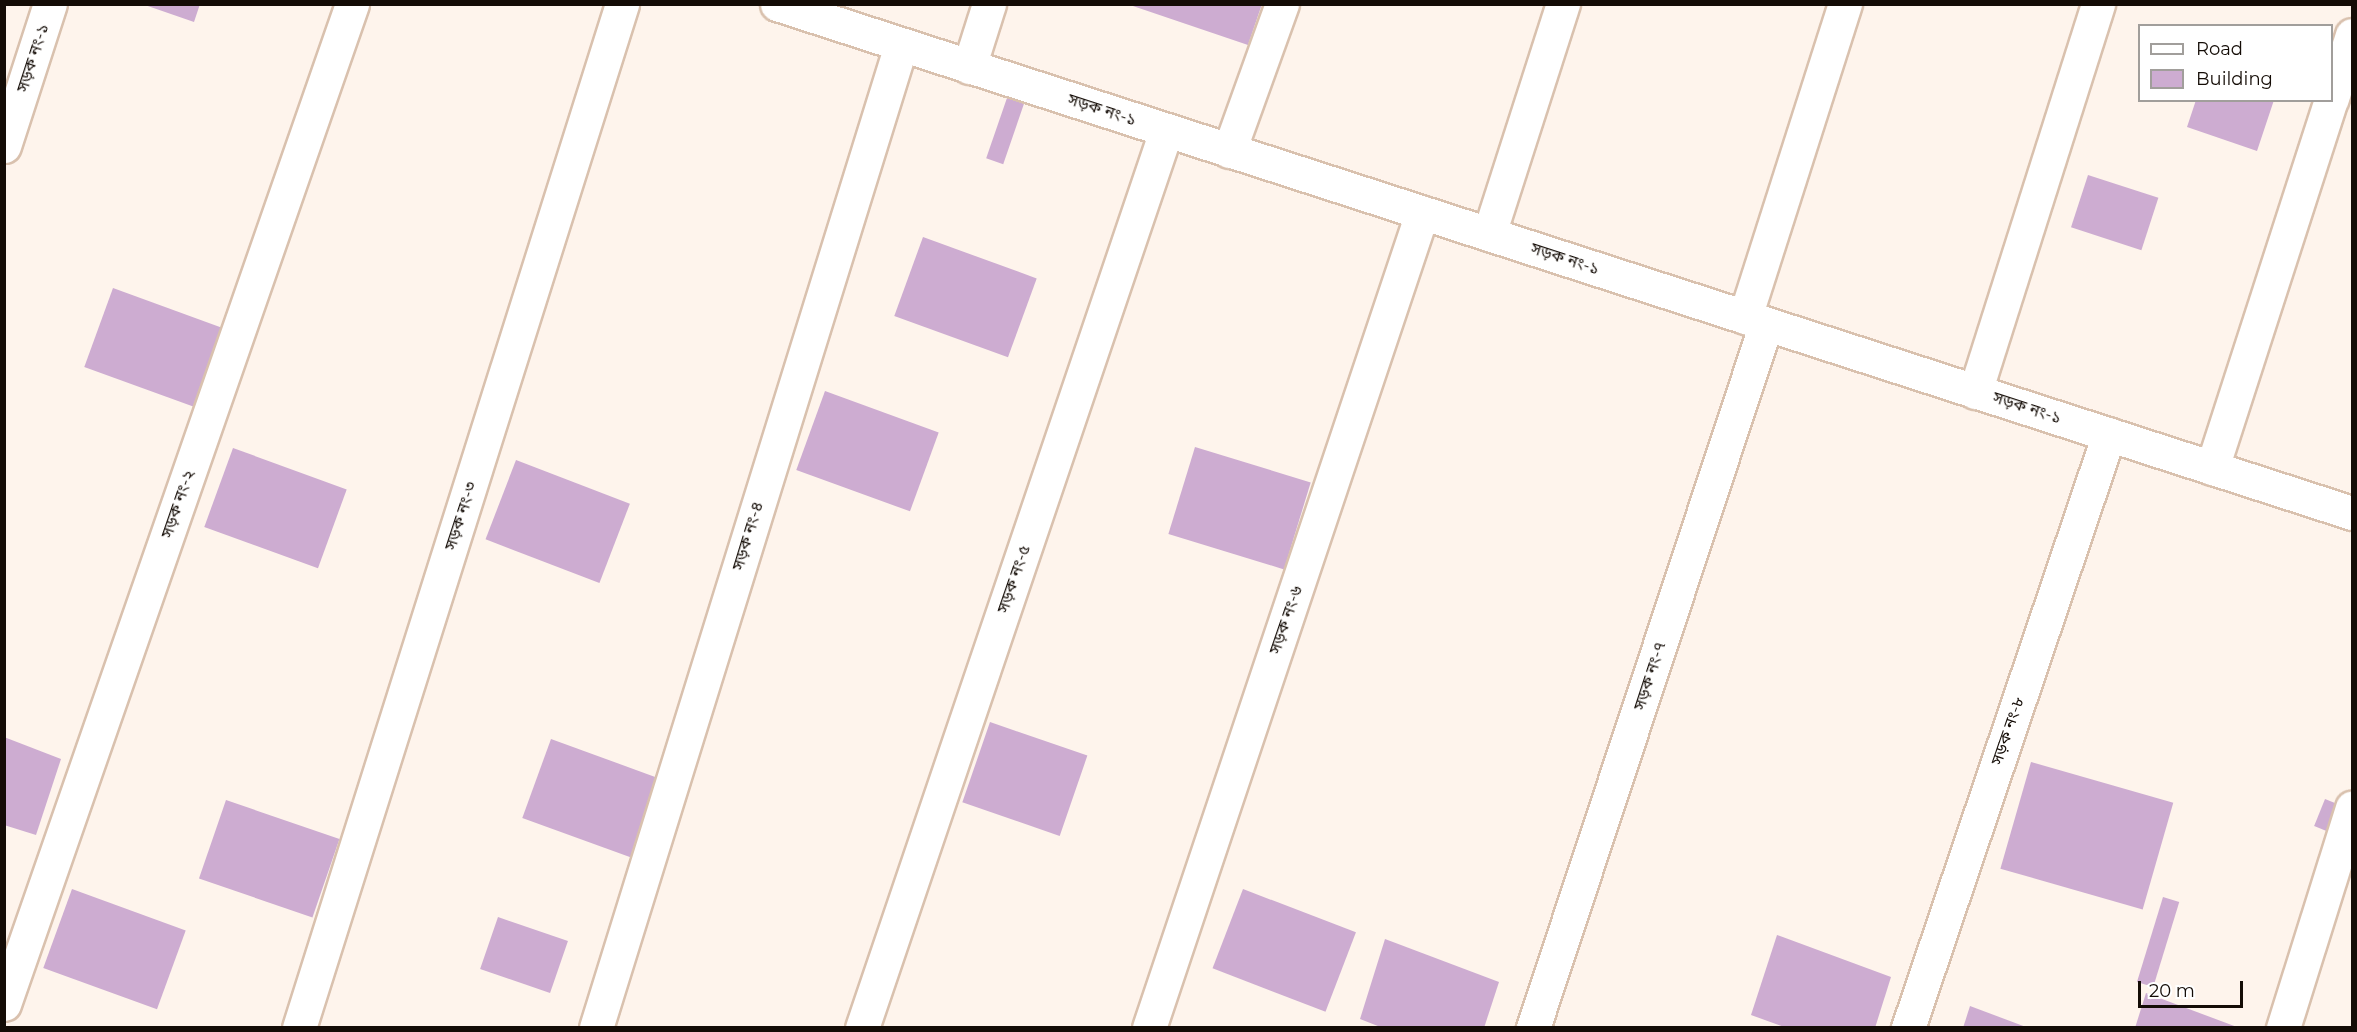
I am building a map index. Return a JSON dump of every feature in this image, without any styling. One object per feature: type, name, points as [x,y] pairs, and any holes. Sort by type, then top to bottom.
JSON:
[{"type":"street","name":"সড়ক নং-১","points":[[4,146],[50,4]]},
{"type":"street","name":"সড়ক নং-২","points":[[4,1004],[352,4]]},
{"type":"street","name":"সড়ক নং-৩","points":[[299,1028],[622,4]]},
{"type":"street","name":"সড়ক নং-১","points":[[777,4],[2352,513]]},
{"type":"street","points":[[969,67],[989,4]]},
{"type":"street","points":[[1229,151],[1282,4]]},
{"type":"street","points":[[1489,234],[1563,4]]},
{"type":"street","name":"সড়ক নং-৭","points":[[1533,1028],[1756,321],[1845,4]]},
{"type":"street","points":[[1975,392],[2098,4]]},
{"type":"street","points":[[2333,93],[2352,35]]},
{"type":"street","name":"সড়ক নং-৪","points":[[596,1028],[901,45]]},
{"type":"street","points":[[2212,468],[2330,102]]},
{"type":"street","name":"সড়ক নং-৫","points":[[862,1028],[1166,130]]},
{"type":"street","name":"সড়ক নং-৬","points":[[1149,1028],[1422,213]]},
{"type":"street","name":"সড়ক নং-৮","points":[[1908,1028],[2109,435]]},
{"type":"street","points":[[2283,1028],[2352,808]]},
{"type":"building","points":[[142,4],[200,4],[194,22]]},
{"type":"building","points":[[1127,4],[1262,4],[1248,45]]},
{"type":"building","points":[[1008,95],[1025,101],[1003,164],[986,158]]},
{"type":"building","points":[[2195,102],[2273,102],[2257,151],[2187,127]]},
{"type":"building","points":[[2088,175],[2158,198],[2141,250],[2071,227]]},
{"type":"building","points":[[923,237],[1037,278],[1008,357],[894,316]]},
{"type":"building","points":[[113,288],[227,329],[198,408],[84,367]]},
{"type":"building","points":[[825,391],[939,432],[910,511],[796,470]]},
{"type":"building","points":[[1195,447],[1311,482],[1284,569],[1168,534]]},
{"type":"building","points":[[233,448],[347,489],[318,568],[204,527]]},
{"type":"building","points":[[516,460],[630,504],[599,583],[486,539]]},
{"type":"building","points":[[990,722],[1087,756],[1060,836],[962,802]]},
{"type":"building","points":[[4,737],[61,759],[36,835],[4,825]]},
{"type":"building","points":[[551,739],[665,780],[636,859],[522,818]]},
{"type":"building","points":[[2031,762],[2173,803],[2143,909],[2000,869]]},
{"type":"building","points":[[2325,799],[2340,805],[2329,832],[2314,826]]},
{"type":"building","points":[[226,800],[339,839],[312,918],[199,878]]},
{"type":"building","points":[[72,889],[186,930],[157,1009],[43,968]]},
{"type":"building","points":[[1243,889],[1356,932],[1326,1012],[1213,968]]},
{"type":"building","points":[[2163,897],[2179,902],[2153,987],[2137,982]]},
{"type":"building","points":[[498,917],[568,941],[550,993],[480,969]]},
{"type":"building","points":[[1777,935],[1891,977],[1875,1028],[1787,1028],[1751,1015]]},
{"type":"building","points":[[1385,939],[1499,982],[1484,1028],[1383,1028],[1360,1019]]},
{"type":"building","points":[[2146,993],[2237,1027],[2237,1028],[2135,1028]]},
{"type":"building","points":[[1970,1006],[2026,1027],[2026,1028],[1963,1028]]}]
